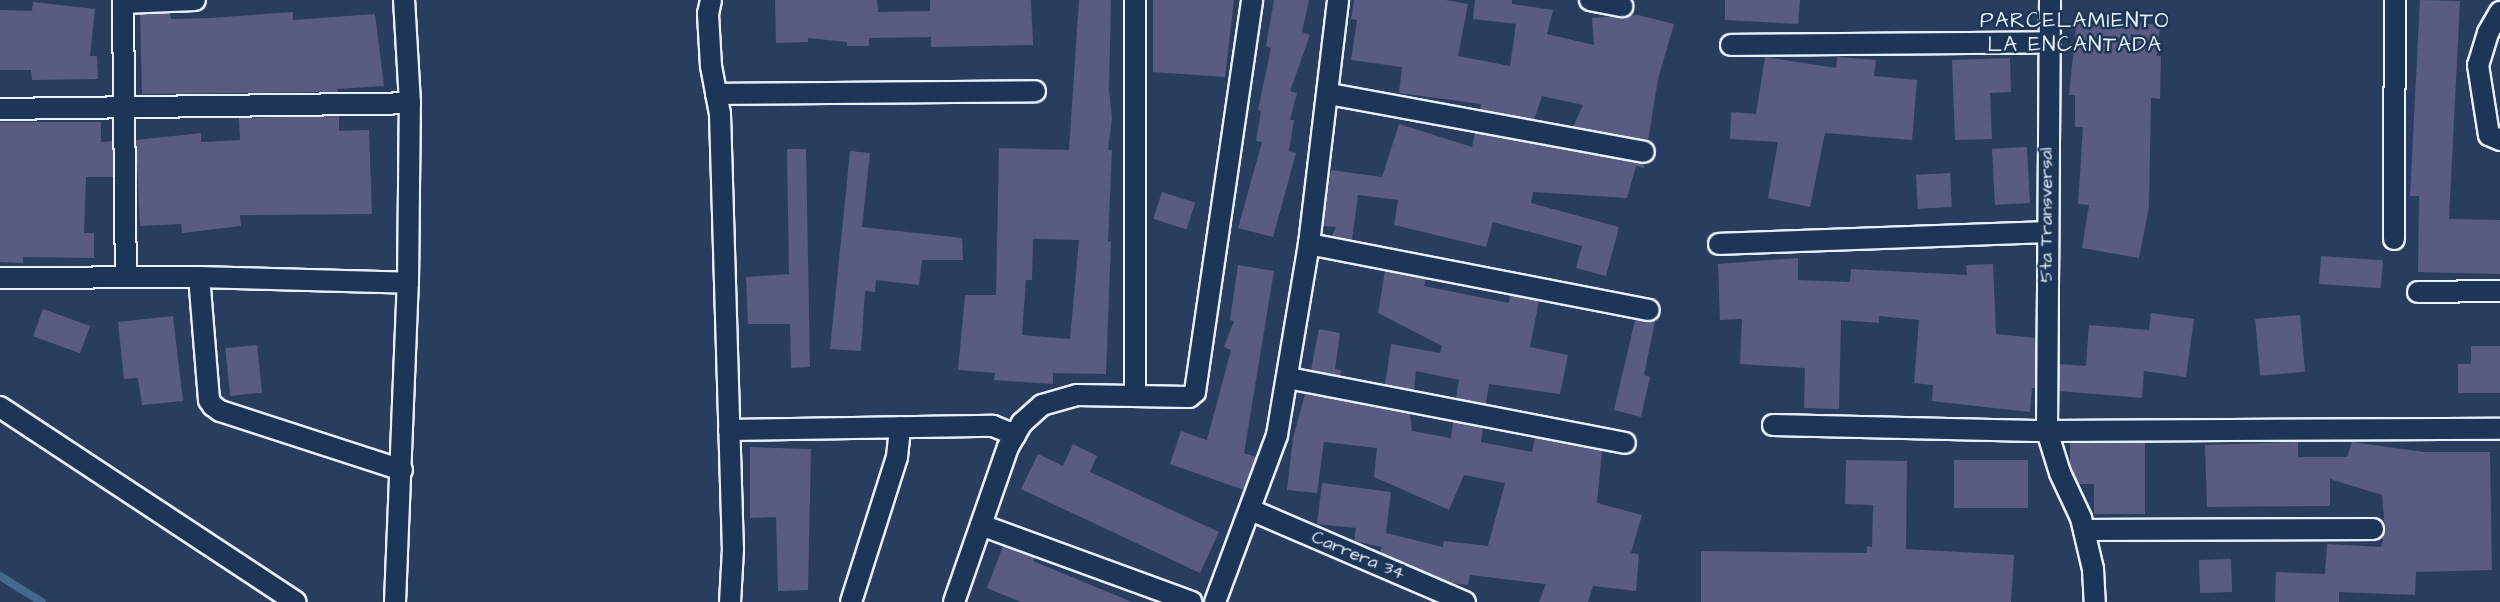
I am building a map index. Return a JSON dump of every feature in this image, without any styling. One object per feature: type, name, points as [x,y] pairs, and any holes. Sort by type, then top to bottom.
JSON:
[{"type":"street","points":[[126,277],[123,2],[195,0]]},
{"type":"street","points":[[395,602],[408,283],[410,103],[404,0]]},
{"type":"street","points":[[711,0],[708,14],[716,94],[729,430],[730,602]]},
{"type":"street","points":[[1134,0],[1135,396]]},
{"type":"street","points":[[954,602],[1015,435],[1042,405],[1077,395],[1189,397],[1198,384],[1252,0]]},
{"type":"street","points":[[1215,602],[1277,435],[1309,244],[1329,94],[1338,0]]},
{"type":"street","points":[[1590,0],[1622,6]]},
{"type":"street","name":"5ta Transversal","points":[[2047,431],[2046,232],[2050,0]]},
{"type":"street","points":[[2394,239],[2395,0]]},
{"type":"street","points":[[2500,12],[2488,33],[2478,65],[2489,135],[2500,140]]},
{"type":"street","points":[[1731,45],[2049,42]]},
{"type":"street","points":[[716,94],[1035,91]]},
{"type":"street","points":[[1329,94],[1644,152]]},
{"type":"street","points":[[0,109],[410,103]]},
{"type":"street","points":[[1719,244],[2046,232]]},
{"type":"street","points":[[1309,244],[1649,310]]},
{"type":"street","points":[[0,278],[200,277],[408,283]]},
{"type":"street","points":[[200,277],[209,400],[213,406],[220,411],[402,470]]},
{"type":"street","points":[[2418,292],[2500,291]]},
{"type":"street","points":[[1288,378],[1625,443]]},
{"type":"street","points":[[0,407],[296,602]]},
{"type":"street","points":[[1773,425],[2047,431],[2500,429]]},
{"type":"street","points":[[729,430],[993,426],[1015,435]]},
{"type":"street","points":[[851,602],[897,457],[900,427]]},
{"type":"street","points":[[2047,431],[2084,530],[2093,568],[2095,602]]},
{"type":"street","name":"Carrera 34","points":[[1251,510],[1465,602]]},
{"type":"street","points":[[981,525],[1191,602]]},
{"type":"street","points":[[2084,530],[2373,530]]},
{"type":"building","points":[[775,0],[877,0],[878,12],[930,11],[930,0],[1031,0],[1033,45],[931,47],[931,37],[869,38],[869,46],[847,46],[847,42],[808,38],[808,42],[776,43]]},
{"type":"building","points":[[1079,0],[1111,0],[1109,90],[1112,118],[1108,150],[1112,150],[1108,241],[1111,242],[1106,374],[1053,373],[1053,384],[994,380],[995,373],[958,370],[965,295],[996,295],[999,148],[1069,150]],"holes":[[[1033,239],[1079,240],[1070,339],[1022,335],[1026,280],[1032,280]]]},
{"type":"building","points":[[1153,0],[1234,0],[1225,77],[1153,72]]},
{"type":"building","points":[[1274,0],[1309,0],[1302,32],[1310,35],[1290,91],[1297,93],[1290,120],[1294,120],[1289,151],[1296,153],[1273,237],[1238,228],[1262,142],[1256,141],[1261,111],[1258,110],[1271,48],[1266,46]]},
{"type":"building","points":[[1354,0],[1446,0],[1468,4],[1458,56],[1510,66],[1516,24],[1473,19],[1475,0],[1512,0],[1512,4],[1553,10],[1547,34],[1594,45],[1592,18],[1638,15],[1674,24],[1658,79],[1648,141],[1573,127],[1583,105],[1542,96],[1534,120],[1480,110],[1481,104],[1399,93],[1402,67],[1351,60],[1357,20],[1351,19]]},
{"type":"building","points":[[1725,0],[1800,0],[1798,24],[1725,20]]},
{"type":"building","points":[[2420,0],[2460,1],[2449,219],[2500,220],[2500,274],[2418,272],[2419,196],[2410,196]]},
{"type":"building","points":[[33,2],[95,9],[90,56],[97,56],[98,79],[32,80],[31,70],[0,70],[0,10],[32,11]]},
{"type":"building","points":[[293,12],[293,20],[375,14],[384,86],[337,89],[338,92],[142,94],[140,14],[170,13],[171,19]]},
{"type":"building","points":[[2077,17],[2160,25],[2157,56],[2161,56],[2160,99],[2151,98],[2149,207],[2139,258],[2082,248],[2089,205],[2078,204],[2083,127],[2075,127],[2075,95],[2069,95]]},
{"type":"building","points":[[1765,57],[1836,68],[1837,57],[1876,60],[1874,76],[1917,80],[1912,140],[1825,133],[1810,207],[1768,198],[1778,142],[1730,139],[1731,112],[1756,114]]},
{"type":"building","points":[[2010,58],[2011,92],[1990,93],[1992,139],[1955,140],[1952,60]]},
{"type":"building","points":[[339,116],[339,131],[369,130],[372,214],[240,215],[241,226],[182,233],[181,224],[140,226],[136,140],[201,133],[201,142],[240,140],[239,118]]},
{"type":"building","points":[[0,122],[101,122],[101,142],[113,141],[113,177],[86,177],[84,233],[94,233],[94,258],[23,257],[23,263],[0,262]]},
{"type":"building","points":[[1399,124],[1472,147],[1475,133],[1644,164],[1644,168],[1636,166],[1627,198],[1533,192],[1531,203],[1619,227],[1606,276],[1576,268],[1582,246],[1493,222],[1486,247],[1394,225],[1398,200],[1358,195],[1352,240],[1332,236],[1336,227],[1323,226],[1331,170],[1382,177]]},
{"type":"building","points":[[2027,147],[2030,203],[1995,205],[1992,149]]},
{"type":"building","points":[[787,149],[806,149],[810,367],[791,368],[790,324],[748,324],[746,277],[789,274]]},
{"type":"building","points":[[850,151],[870,153],[862,227],[962,238],[963,260],[922,260],[919,285],[876,280],[875,292],[865,291],[861,351],[830,349]]},
{"type":"building","points":[[1950,173],[1952,207],[1918,209],[1916,175]]},
{"type":"building","points":[[1162,192],[1195,203],[1187,229],[1153,219]]},
{"type":"building","points":[[2321,256],[2383,260],[2381,288],[2319,284]]},
{"type":"building","points":[[1798,258],[1798,280],[1850,282],[1851,269],[1967,275],[1966,265],[1993,264],[1996,334],[2036,338],[2035,388],[2032,388],[2030,412],[1932,401],[1933,385],[1914,383],[1919,320],[1879,316],[1879,323],[1841,320],[1839,409],[1804,408],[1805,368],[1740,364],[1742,319],[1720,320],[1718,264]]},
{"type":"building","points":[[1238,265],[1274,271],[1244,453],[1256,457],[1244,490],[1170,464],[1181,431],[1207,440],[1231,350],[1224,347],[1234,321],[1230,320]]},
{"type":"building","points":[[1385,271],[1426,279],[1424,286],[1509,303],[1510,295],[1539,301],[1530,347],[1568,355],[1560,394],[1489,384],[1486,404],[1456,398],[1459,380],[1416,371],[1414,390],[1385,385],[1391,344],[1440,353],[1442,346],[1378,313]]},
{"type":"building","points":[[43,309],[90,326],[80,353],[33,336]]},
{"type":"building","points":[[2151,313],[2194,319],[2186,377],[2144,371],[2142,398],[2059,391],[2059,364],[2086,366],[2089,325],[2149,330]]},
{"type":"building","points":[[2300,315],[2305,372],[2260,376],[2255,319]]},
{"type":"building","points":[[173,316],[183,401],[142,405],[138,378],[124,379],[118,322]]},
{"type":"building","points":[[1635,320],[1655,321],[1644,375],[1650,377],[1641,417],[1614,410]]},
{"type":"building","points":[[1319,329],[1340,333],[1335,369],[1341,370],[1340,376],[1311,370]]},
{"type":"building","points":[[257,345],[262,393],[230,396],[225,348]]},
{"type":"building","points":[[2471,346],[2500,346],[2500,393],[2458,393],[2458,364],[2471,364]]},
{"type":"building","points":[[1305,394],[1410,414],[1412,431],[1451,438],[1453,422],[1483,428],[1481,442],[1532,452],[1535,438],[1602,451],[1597,503],[1642,515],[1631,553],[1639,554],[1636,591],[1593,586],[1588,602],[1539,602],[1546,584],[1470,575],[1468,585],[1450,583],[1380,553],[1382,547],[1354,541],[1356,528],[1317,524],[1322,483],[1391,492],[1386,533],[1443,547],[1444,541],[1488,546],[1505,483],[1464,475],[1449,510],[1374,477],[1377,448],[1324,442],[1317,493],[1287,490],[1293,438]]},
{"type":"building","points":[[2298,442],[2298,457],[2347,457],[2352,442],[2424,452],[2490,452],[2492,570],[2416,572],[2415,595],[2339,592],[2339,602],[2275,602],[2276,572],[2325,574],[2327,544],[2381,547],[2385,530],[2382,495],[2330,479],[2330,506],[2207,507],[2205,445]]},
{"type":"building","points":[[2070,443],[2145,443],[2145,514],[2094,514],[2094,484],[2078,484],[2070,464]]},
{"type":"building","points":[[1073,444],[1097,456],[1090,472],[1219,532],[1200,573],[1021,489],[1038,454],[1063,466]]},
{"type":"building","points":[[750,447],[811,449],[808,590],[778,591],[776,517],[750,518]]},
{"type":"building","points":[[1846,460],[1907,461],[1906,549],[2014,555],[2011,602],[1701,602],[1701,551],[1867,553],[1867,546],[1872,547],[1873,505],[1845,504]]},
{"type":"building","points":[[1954,460],[2028,460],[2028,508],[1954,508]]},
{"type":"building","points":[[1003,546],[1035,558],[1033,561],[1132,602],[1021,602],[987,588]]},
{"type":"building","points":[[2231,559],[2232,592],[2200,593],[2199,560]]},
{"type":"waterway","points":[[0,576],[42,602]]},
{"type":"district","name":"PARCELAMIENTO LA ENCANTADA","points":[[2075,33]]}]
